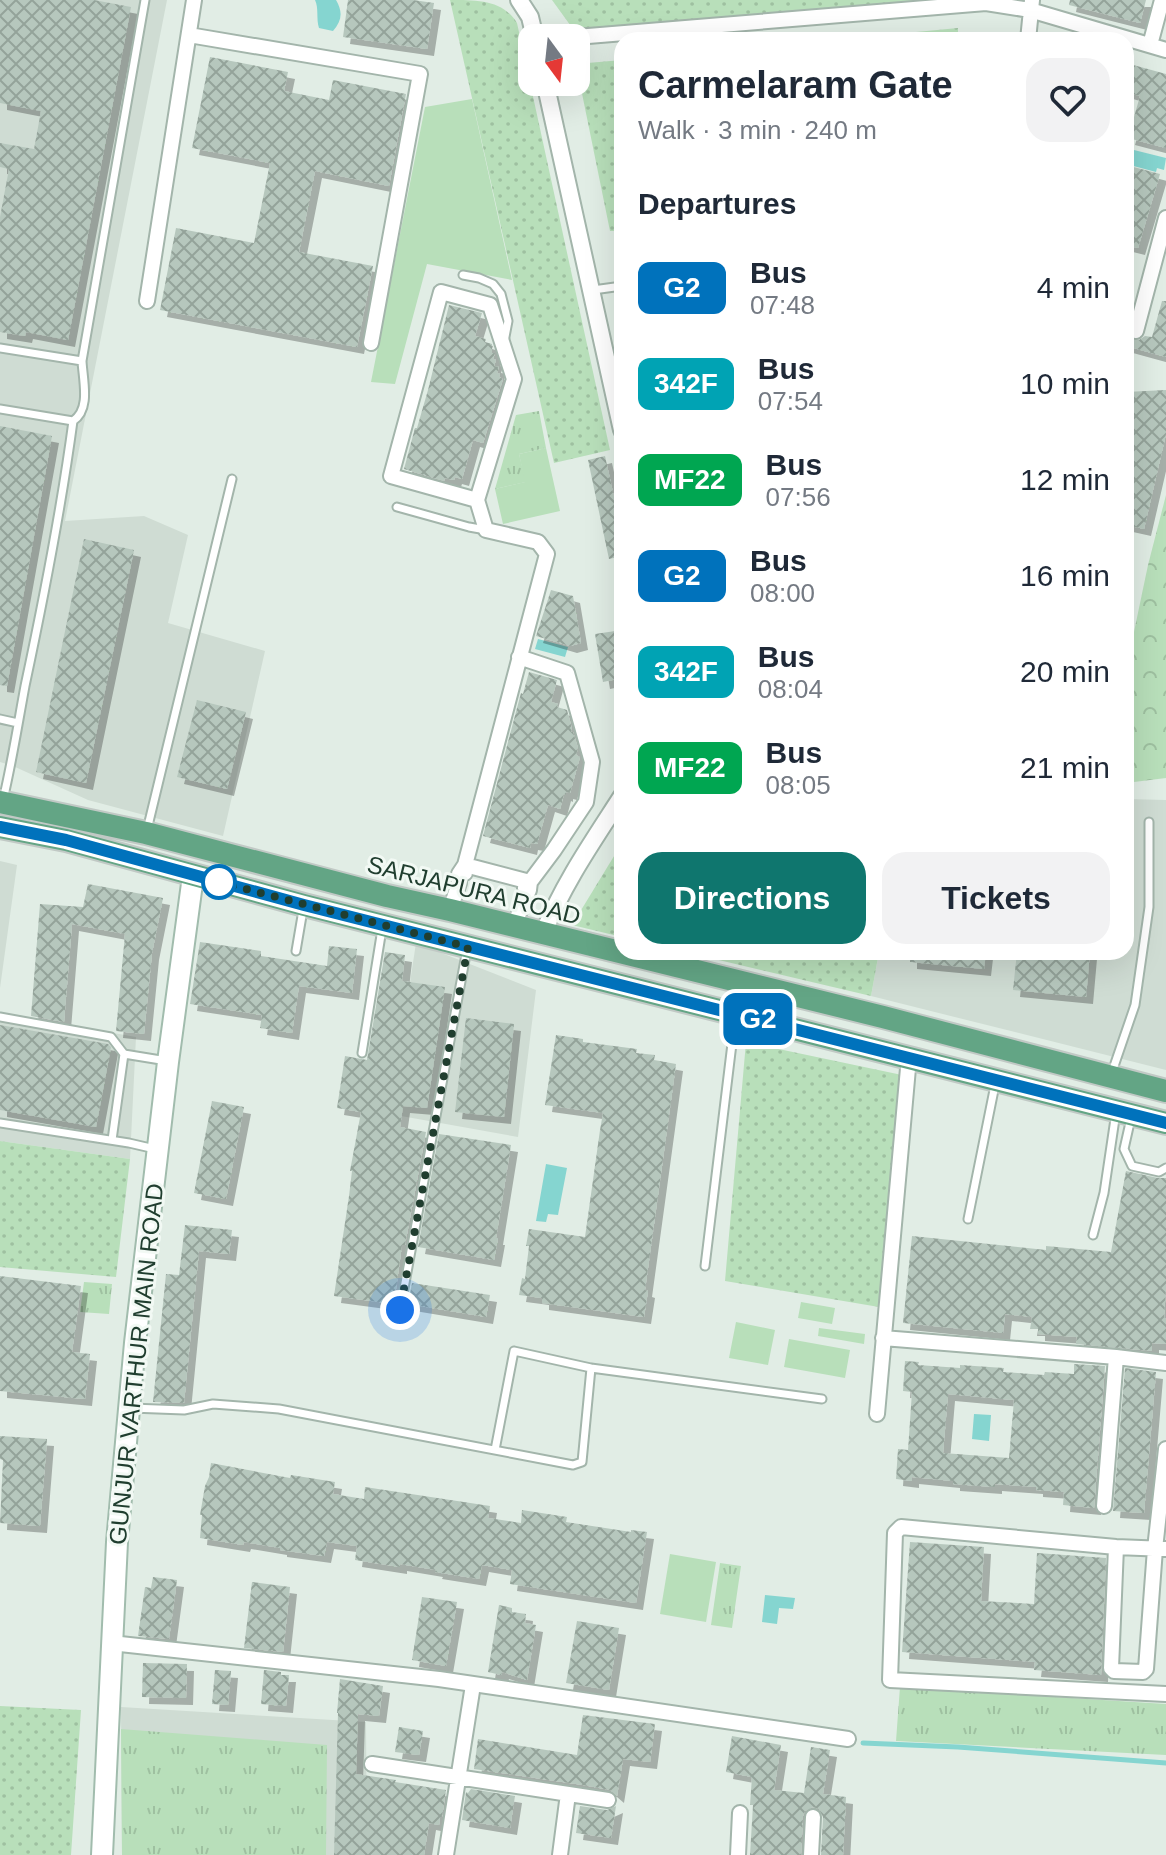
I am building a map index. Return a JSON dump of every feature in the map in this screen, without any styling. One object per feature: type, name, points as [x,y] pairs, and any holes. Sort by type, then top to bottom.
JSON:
[{"type":"main road","name":"SARJAPURA ROAD","points":[[1,801],[146,833],[614,951]]},
{"type":"main road","points":[[6,831],[66,840],[304,905],[1166,1123]]},
{"type":"main road","name":"GUNJUR VARTHUR MAIN ROAD","points":[[102,1855],[117,1542],[137,1318],[193,876]]},
{"type":"main road","name":"SARJAPURA ROAD","points":[[650,960],[1166,1091]]},
{"type":"main road","points":[[797,1029],[806,998]]},
{"type":"street","points":[[147,301],[194,0]]},
{"type":"street","points":[[519,0],[532,24]]},
{"type":"street","points":[[1150,45],[1162,0]]},
{"type":"street","points":[[632,32],[970,2],[1031,5],[1111,32]]},
{"type":"street","points":[[1029,32],[1031,5]]},
{"type":"street","points":[[590,36],[614,34]]},
{"type":"street","points":[[189,35],[420,74],[371,343]]},
{"type":"street","points":[[1134,40],[1166,50]]},
{"type":"street","points":[[548,96],[614,394]]},
{"type":"street","points":[[1136,331],[1166,218]]},
{"type":"street","points":[[450,910],[459,874],[465,865],[547,554],[538,542],[486,530],[477,500],[514,379],[490,305],[441,292],[391,476],[477,500]]},
{"type":"street","points":[[514,925],[530,882],[586,802],[592,762],[567,673],[519,657]]},
{"type":"street","points":[[543,934],[585,853],[614,808]]},
{"type":"street","points":[[465,865],[530,882]]},
{"type":"street","points":[[877,1414],[909,1057]]},
{"type":"street","points":[[883,1338],[1166,1363]]},
{"type":"street","points":[[1104,1506],[1116,1357]]},
{"type":"street","points":[[1116,1547],[1111,1668],[1114,1671],[1143,1672],[1146,1669],[1160,1549],[1166,1449]]},
{"type":"street","points":[[1160,1549],[901,1527],[895,1533],[890,1680],[1166,1694]]},
{"type":"street","points":[[111,1643],[439,1679],[848,1739]]},
{"type":"street","points":[[446,1855],[473,1685]]},
{"type":"street","points":[[372,1764],[608,1800]]},
{"type":"street","points":[[560,1855],[568,1794]]},
{"type":"street","points":[[738,1855],[740,1813]]},
{"type":"street","points":[[811,1855],[813,1817]]},
{"type":"lane","points":[[0,409],[73,421],[80,416],[84,406],[82,361],[145,0]]},
{"type":"lane","points":[[463,275],[493,284],[501,294],[508,321],[503,346]]},
{"type":"lane","points":[[591,291],[614,287]]},
{"type":"lane","points":[[0,348],[82,361]]},
{"type":"lane","points":[[1,801],[13,757],[55,540],[73,421]]},
{"type":"lane","points":[[146,833],[232,479]]},
{"type":"lane","points":[[397,507],[486,530]]},
{"type":"lane","points":[[0,719],[18,723]]},
{"type":"lane","points":[[1110,1077],[1135,1005],[1149,907],[1149,822]]},
{"type":"lane","points":[[296,951],[304,905]]},
{"type":"lane","points":[[362,1053],[384,924]]},
{"type":"lane","points":[[400,1310],[468,947]]},
{"type":"lane","points":[[705,1266],[736,1013]]},
{"type":"lane","points":[[0,1017],[111,1037],[124,1054],[168,1062]]},
{"type":"lane","points":[[112,1140],[124,1054]]},
{"type":"lane","points":[[968,1219],[996,1079]]},
{"type":"lane","points":[[1124,1112],[1124,1149],[1132,1166],[1159,1172],[1166,1168]]},
{"type":"lane","points":[[1093,1235],[1124,1112]]},
{"type":"lane","points":[[0,1123],[157,1149]]},
{"type":"lane","points":[[495,1450],[514,1351],[591,1368],[822,1399]]},
{"type":"lane","points":[[129,1408],[184,1410],[213,1404],[279,1409],[573,1465],[582,1462],[591,1368]]},
{"type":"shaded area","points":[[0,0],[167,0],[65,521],[144,516],[188,535],[168,623],[265,651],[223,836],[88,800],[0,762]]},
{"type":"shaded area","points":[[1134,799],[1166,800],[1166,1070],[871,996],[878,960],[1134,960]]},
{"type":"shaded area","points":[[0,861],[17,865],[0,988]]},
{"type":"shaded area","points":[[416,943],[536,990],[518,1137],[390,1114]]},
{"type":"shaded area","points":[[0,1013],[136,1037],[130,1159],[0,1141]]},
{"type":"shaded area","points":[[121,1707],[366,1722],[367,1855],[122,1855]]},
{"type":"green space","points":[[450,0],[489,3],[505,10],[517,23],[518,96],[533,96],[610,450],[554,463]]},
{"type":"green space","points":[[552,0],[960,0],[590,28],[590,24],[569,24]]},
{"type":"green space","points":[[958,28],[958,32],[916,32]]},
{"type":"green space","points":[[614,61],[614,231],[610,231],[583,96],[590,96],[590,63]]},
{"type":"green space","points":[[472,99],[512,280],[427,264],[395,384],[371,382],[425,107]]},
{"type":"green space","points":[[539,411],[546,448],[519,454],[526,482],[495,489],[516,415]]},
{"type":"green space","points":[[546,448],[560,511],[503,524],[495,489],[525,482],[519,454]]},
{"type":"green space","points":[[1166,495],[1166,778],[1134,782],[1134,632]]},
{"type":"green space","points":[[614,856],[614,935],[572,925]]},
{"type":"green space","points":[[719,960],[878,960],[871,996]]},
{"type":"green space","points":[[746,1042],[902,1075],[879,1307],[725,1281]]},
{"type":"green space","points":[[0,1141],[130,1159],[116,1277],[0,1267]]},
{"type":"green space","points":[[84,1282],[112,1284],[109,1314],[80,1312]]},
{"type":"green space","points":[[801,1302],[835,1308],[832,1324],[798,1318]]},
{"type":"green space","points":[[736,1322],[775,1330],[768,1365],[729,1358]]},
{"type":"green space","points":[[819,1328],[865,1334],[864,1344],[818,1336]]},
{"type":"green space","points":[[789,1339],[850,1350],[845,1378],[784,1367]]},
{"type":"green space","points":[[670,1554],[716,1562],[706,1622],[660,1614]]},
{"type":"green space","points":[[720,1563],[741,1566],[732,1628],[711,1625]]},
{"type":"green space","points":[[900,1687],[1166,1704],[1166,1755],[896,1741]]},
{"type":"green space","points":[[0,1706],[81,1710],[71,1855],[0,1855]]},
{"type":"green space","points":[[121,1729],[327,1745],[326,1855],[122,1855]]},
{"type":"water","points":[[315,0],[336,0],[340,16],[333,31],[319,28]]},
{"type":"water","points":[[1134,150],[1166,158],[1164,170],[1157,168],[1156,172],[1134,166]]},
{"type":"water","points":[[538,639],[568,647],[565,657],[535,649]]},
{"type":"water","points":[[546,1164],[567,1168],[558,1215],[548,1214],[546,1222],[536,1221]]},
{"type":"water","points":[[974,1414],[991,1415],[989,1441],[972,1439]]},
{"type":"water","points":[[765,1595],[795,1598],[793,1609],[779,1608],[777,1624],[762,1622]]},
{"type":"building","points":[[0,0],[94,0],[131,7],[68,340],[26,332],[25,336],[0,332],[0,217],[9,169],[0,167],[0,143],[34,149],[41,111],[0,103]]},
{"type":"building","points":[[348,0],[434,3],[427,49],[343,37]]},
{"type":"building","points":[[1070,0],[1146,0],[1140,23],[1069,5]]},
{"type":"building","points":[[210,57],[288,72],[284,91],[329,100],[333,80],[406,94],[389,186],[315,171],[299,252],[373,266],[357,347],[160,310],[176,228],[254,243],[270,163],[192,148]]},
{"type":"building","points":[[1134,65],[1166,74],[1166,148],[1134,140],[1134,117],[1140,96],[1134,94]]},
{"type":"building","points":[[1134,167],[1160,174],[1138,248],[1134,247]]},
{"type":"building","points":[[1162,301],[1166,301],[1166,357],[1134,348],[1134,340],[1152,337]]},
{"type":"building","points":[[449,305],[482,313],[475,336],[492,344],[493,359],[496,360],[494,366],[499,367],[497,373],[503,379],[483,443],[473,440],[462,479],[445,478],[444,481],[404,469]]},
{"type":"building","points":[[1166,390],[1166,434],[1144,529],[1134,527],[1134,392]]},
{"type":"building","points":[[0,426],[52,436],[7,686],[0,685]]},
{"type":"building","points":[[605,456],[614,497],[614,558],[609,559],[588,460]]},
{"type":"building","points":[[84,539],[134,550],[86,783],[36,772]]},
{"type":"building","points":[[551,590],[573,596],[581,643],[570,646],[536,636]]},
{"type":"building","points":[[614,631],[614,680],[603,682],[595,634]]},
{"type":"building","points":[[529,672],[557,680],[551,702],[567,710],[578,748],[576,755],[580,757],[570,793],[564,794],[560,809],[548,805],[537,844],[531,843],[530,848],[483,836]]},
{"type":"building","points":[[197,700],[246,712],[227,789],[177,777]]},
{"type":"building","points":[[88,884],[163,898],[152,953],[144,1034],[116,1031],[125,934],[72,924],[64,1022],[31,1016],[40,904],[83,907]]},
{"type":"building","points":[[200,942],[261,951],[261,956],[327,966],[329,946],[357,949],[352,993],[299,986],[292,1033],[260,1028],[262,1015],[190,1004]]},
{"type":"building","points":[[385,952],[405,955],[402,981],[445,987],[427,1108],[403,1106],[400,1127],[426,1132],[405,1245],[402,1245],[394,1304],[334,1296],[361,1112],[337,1108],[345,1056],[367,1060]]},
{"type":"building","points":[[910,960],[985,960],[984,969]]},
{"type":"building","points":[[1016,960],[1089,960],[1086,997],[1013,990]]},
{"type":"building","points":[[466,1018],[514,1024],[504,1117],[455,1112]]},
{"type":"building","points":[[0,1025],[111,1047],[96,1127],[0,1110]]},
{"type":"building","points":[[556,1035],[637,1049],[636,1053],[655,1055],[654,1060],[676,1064],[644,1317],[542,1303],[542,1298],[519,1295],[522,1278],[525,1279],[529,1229],[585,1237],[603,1113],[545,1105]]},
{"type":"building","points":[[212,1101],[244,1107],[226,1199],[194,1193]]},
{"type":"building","points":[[439,1134],[511,1145],[494,1260],[418,1247]]},
{"type":"building","points":[[1126,1171],[1166,1178],[1166,1344],[1152,1343],[1152,1351],[1076,1344],[1077,1337],[1038,1334],[1038,1329],[1030,1329],[1032,1317],[1005,1314],[1003,1333],[903,1323],[912,1236],[1046,1250],[1046,1246],[1111,1252]]},
{"type":"building","points":[[185,1225],[232,1230],[229,1254],[199,1251],[184,1403],[153,1402],[166,1274],[179,1275]]},
{"type":"building","points":[[0,1276],[81,1286],[72,1352],[90,1354],[85,1399],[0,1391]]},
{"type":"building","points":[[412,1283],[490,1295],[486,1317],[408,1304]]},
{"type":"building","points":[[905,1361],[960,1368],[960,1365],[1004,1368],[1003,1372],[1044,1375],[1045,1372],[1074,1374],[1074,1364],[1105,1366],[1094,1508],[1063,1505],[1064,1492],[1036,1490],[1036,1487],[953,1484],[953,1481],[912,1477],[912,1481],[896,1479],[898,1449],[908,1450],[912,1392],[903,1391]],"holes":[[[948,1394],[1014,1400],[1009,1458],[943,1453]]]},
{"type":"building","points":[[1125,1368],[1156,1372],[1144,1513],[1113,1511]]},
{"type":"building","points":[[0,1436],[47,1439],[40,1526],[0,1523],[3,1460],[0,1459]]},
{"type":"building","points":[[211,1463],[290,1478],[291,1475],[335,1482],[333,1494],[364,1499],[365,1487],[490,1506],[488,1518],[521,1523],[522,1510],[567,1517],[566,1522],[647,1532],[636,1603],[510,1584],[512,1570],[482,1565],[479,1579],[400,1564],[400,1567],[355,1560],[357,1546],[327,1542],[324,1556],[200,1538],[200,1515]]},
{"type":"building","points":[[910,1542],[984,1547],[981,1601],[1034,1604],[1037,1553],[1106,1558],[1101,1675],[1034,1670],[1035,1662],[902,1652]]},
{"type":"building","points":[[153,1577],[177,1580],[169,1639],[138,1636],[145,1587],[151,1588]]},
{"type":"building","points":[[252,1582],[290,1587],[283,1652],[244,1648]]},
{"type":"building","points":[[422,1597],[457,1602],[446,1666],[412,1660]]},
{"type":"building","points":[[499,1605],[512,1608],[512,1612],[526,1614],[525,1623],[536,1625],[527,1680],[502,1672],[501,1675],[488,1672]]},
{"type":"building","points":[[577,1621],[619,1628],[609,1690],[566,1683]]},
{"type":"building","points":[[143,1663],[187,1664],[186,1698],[142,1697]]},
{"type":"building","points":[[215,1670],[231,1671],[228,1705],[212,1704]]},
{"type":"building","points":[[264,1670],[289,1675],[286,1706],[261,1704]]},
{"type":"building","points":[[340,1679],[383,1686],[379,1716],[358,1714],[356,1774],[446,1790],[439,1825],[429,1823],[424,1855],[334,1855]]},
{"type":"building","points":[[583,1715],[655,1724],[650,1762],[623,1759],[617,1796],[610,1790],[474,1769],[478,1739],[577,1755]]},
{"type":"building","points":[[399,1727],[423,1731],[419,1755],[395,1752]]},
{"type":"building","points":[[732,1736],[781,1745],[774,1790],[804,1793],[811,1747],[830,1750],[823,1794],[846,1797],[843,1855],[821,1855],[823,1817],[819,1809],[813,1807],[803,1816],[801,1855],[750,1855],[752,1777],[726,1772]]},
{"type":"building","points":[[471,1789],[515,1796],[510,1828],[462,1820],[466,1792]]},
{"type":"building","points":[[580,1806],[607,1810],[616,1806],[611,1838],[576,1833]]},
{"type":"waterway","points":[[863,1743],[1166,1763]]},
{"type":"bus line","name":"G2","points":[[0,827],[66,840],[304,905],[1166,1123]]},
{"type":"route","points":[[219,882],[468,947],[400,1310]]}]
